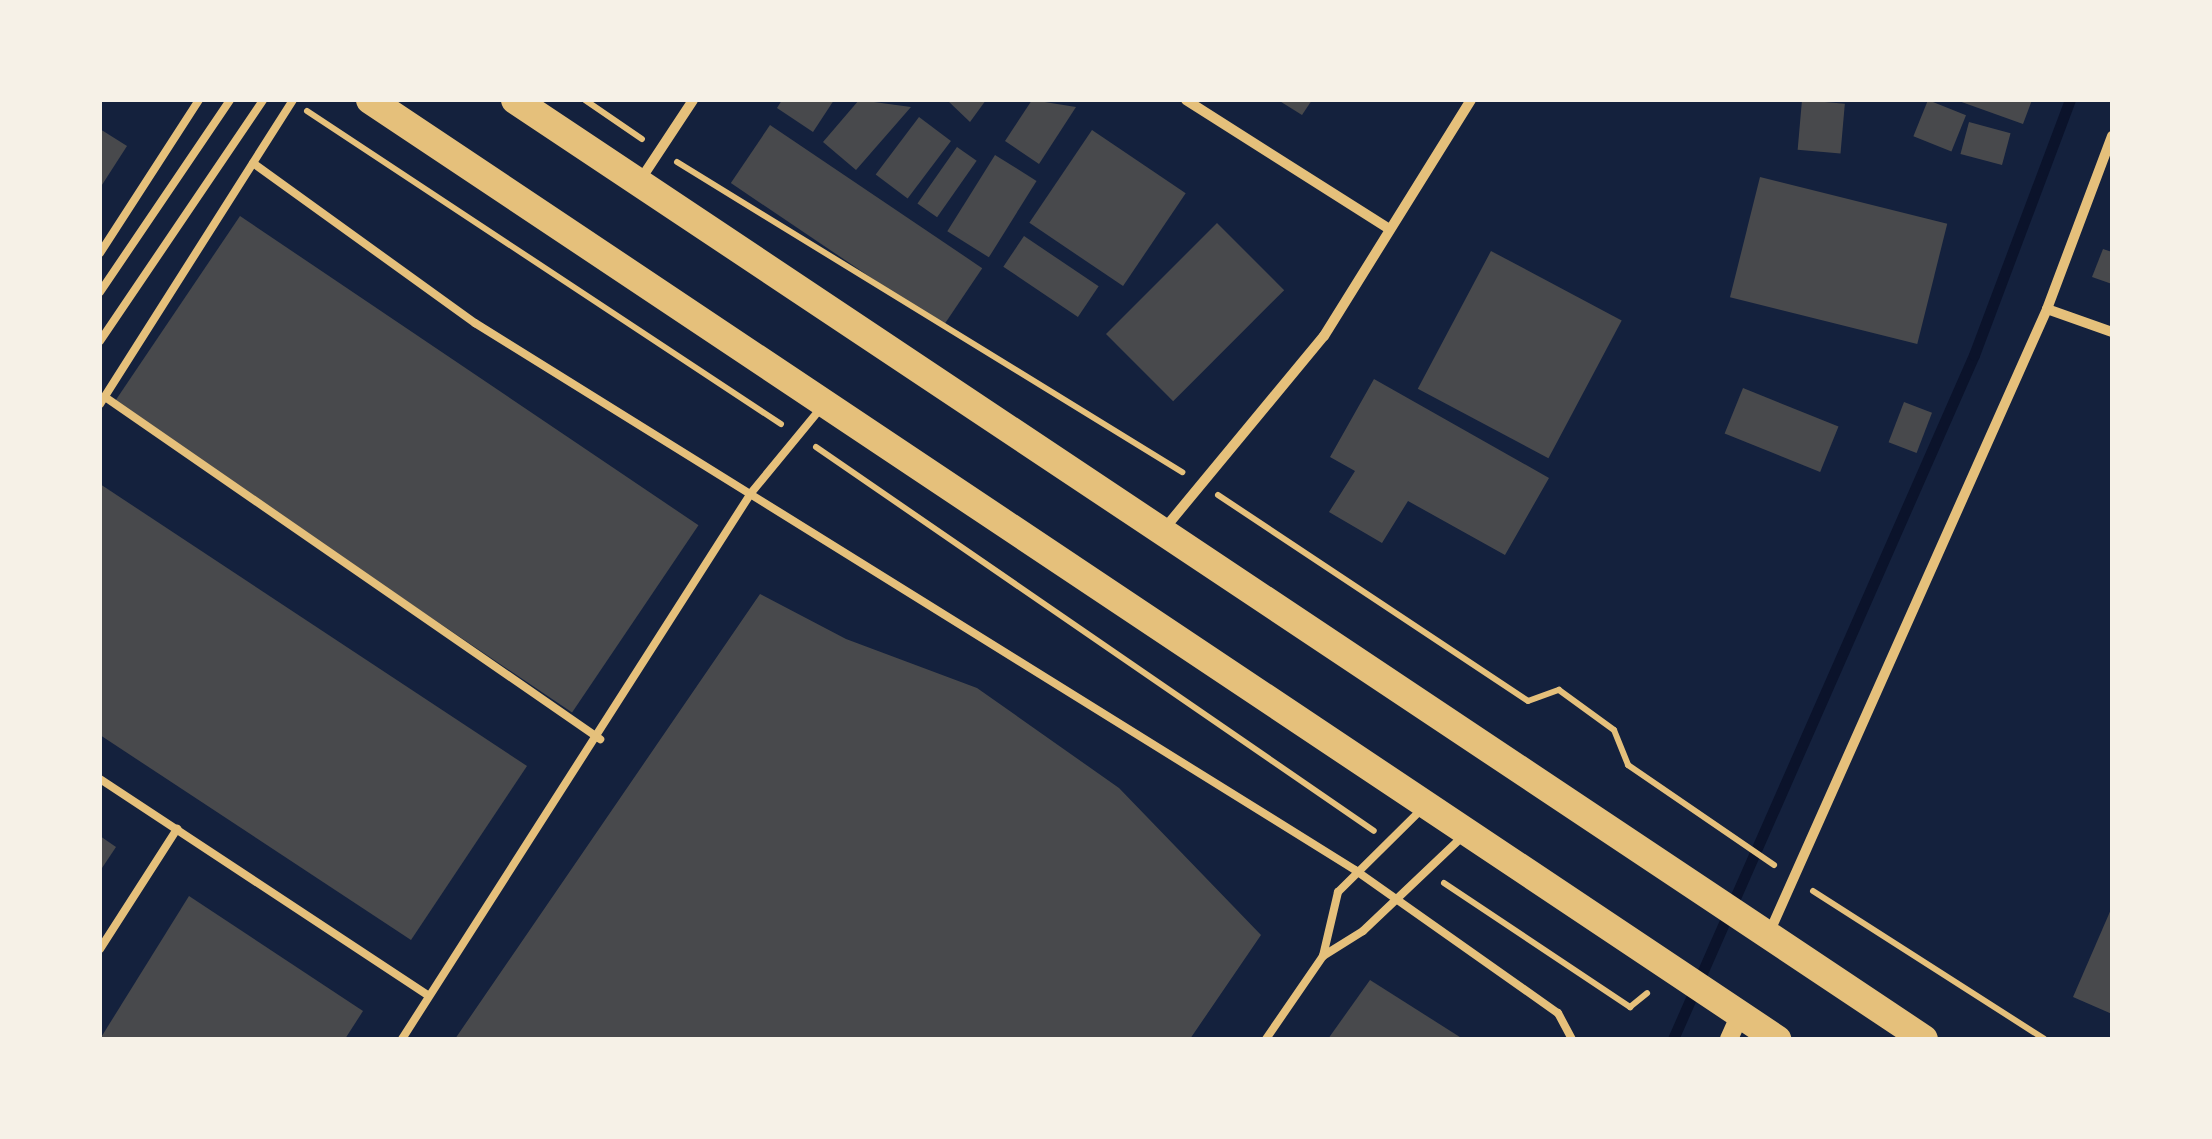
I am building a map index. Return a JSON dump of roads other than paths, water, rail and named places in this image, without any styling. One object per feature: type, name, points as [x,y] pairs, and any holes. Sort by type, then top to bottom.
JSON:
[{"type":"highway","points":[[370,100],[1465,834],[1662,959],[1731,1021],[1777,1039]]},
{"type":"highway","points":[[515,100],[1690,876],[1924,1039]]},
{"type":"street","points":[[639,182],[693,100]]},
{"type":"street","points":[[1186,100],[1388,228]]},
{"type":"street","points":[[1164,528],[1324,336],[1471,100]]},
{"type":"street","points":[[1761,926],[1793,878],[2047,309],[2112,136]]},
{"type":"street","points":[[2047,309],[2112,332]]},
{"type":"lane","points":[[100,253],[199,100]]},
{"type":"lane","points":[[100,292],[230,100]]},
{"type":"lane","points":[[100,342],[263,100]]},
{"type":"lane","points":[[292,101],[102,400],[600,740]]},
{"type":"lane","points":[[253,163],[475,323],[1354,870],[1558,1013],[1572,1039]]},
{"type":"lane","points":[[402,1039],[600,740],[752,493],[824,403]]},
{"type":"lane","points":[[100,778],[428,995]]},
{"type":"lane","points":[[1322,956],[1332,906],[1354,870],[1425,807]]},
{"type":"lane","points":[[100,949],[176,829]]},
{"type":"lane","points":[[1266,1039],[1322,956],[1395,900],[1465,834]]},
{"type":"waterway","points":[[1673,1039],[1974,355],[2070,100]]}]
